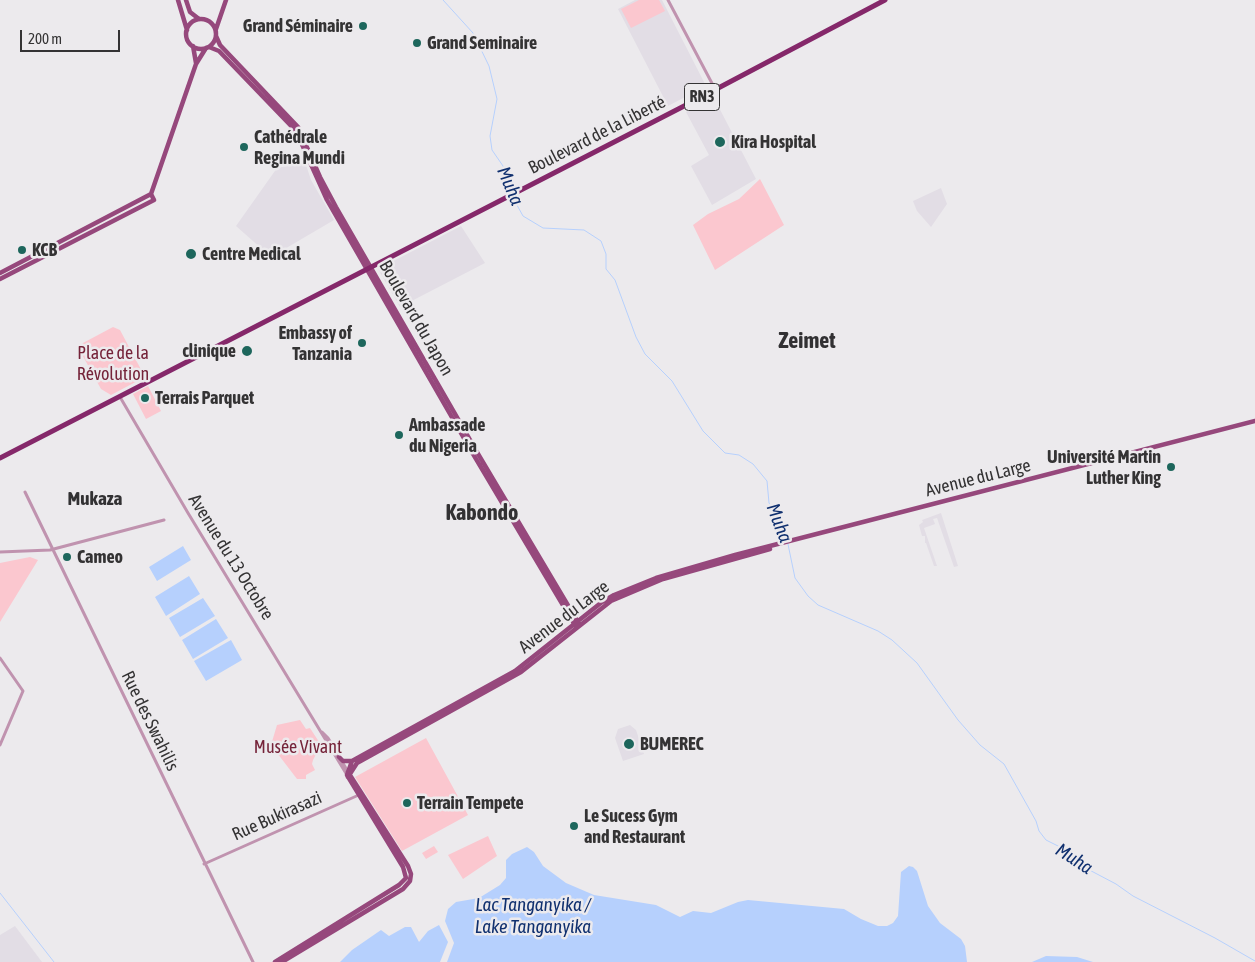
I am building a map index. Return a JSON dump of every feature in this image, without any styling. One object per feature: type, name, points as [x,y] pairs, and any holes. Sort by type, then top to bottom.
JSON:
[{"type":"highway","name":"Boulevard de la Liberté","points":[[120,396],[716,90],[885,0]]},
{"type":"highway","name":"RN3","points":[[0,458],[120,396]]},
{"type":"main road","points":[[178,0],[188,40],[193,46],[196,64]]},
{"type":"main road","points":[[186,0],[190,12],[199,19],[208,21],[219,15]]},
{"type":"main road","points":[[0,273],[151,194],[196,64],[216,34],[219,15],[226,0]]},
{"type":"main road","points":[[187,31],[190,24],[199,19]]},
{"type":"main road","points":[[208,21],[216,34]]},
{"type":"main road","name":"Boulevard du Japon","points":[[216,34],[220,45],[296,131],[325,192],[509,512],[577,624]]},
{"type":"main road","points":[[193,46],[207,47]]},
{"type":"main road","name":"Boulevard du Japon","points":[[207,47],[219,51],[251,80]]},
{"type":"main road","points":[[0,279],[154,200],[151,194]]},
{"type":"main road","name":"Avenue du Large","points":[[348,774],[357,763],[370,754],[502,679],[577,624],[611,601],[635,589],[824,532],[1255,421]]},
{"type":"main road","name":"Avenue du Large","points":[[352,761],[370,754]]},
{"type":"main road","points":[[275,962],[334,927],[399,885],[406,878],[403,867],[348,774],[352,761],[343,761],[339,757]]},
{"type":"main road","points":[[282,962],[311,941]]},
{"type":"street","points":[[668,0],[716,90]]},
{"type":"street","name":"Avenue du 13 Octobre","points":[[120,396],[188,513],[321,731]]},
{"type":"street","name":"Rue des Swahilis","points":[[25,492],[253,962]]},
{"type":"street","points":[[0,552],[50,550],[164,520]]},
{"type":"street","points":[[0,658],[23,691],[0,745]]},
{"type":"street","points":[[321,731],[348,774]]},
{"type":"street","points":[[321,731],[348,774]]},
{"type":"street","name":"Rue Bukirasazi","points":[[204,864],[360,794]]},
{"type":"shaded area","points":[[635,0],[662,0],[705,84],[704,87],[668,106],[618,9]]},
{"type":"shaded area","name":"Kira Hospital","points":[[714,98],[756,179],[712,205],[691,166],[709,155],[686,112]]},
{"type":"shaded area","points":[[305,162],[311,180],[334,220],[271,257],[236,226],[277,168]]},
{"type":"shaded area","points":[[941,188],[947,204],[931,227],[917,211],[913,201]]},
{"type":"shaded area","points":[[461,226],[485,263],[400,307],[378,269]]},
{"type":"shaded area","points":[[941,513],[958,566],[954,567],[937,518],[933,519],[935,524],[924,528],[937,566],[934,566],[925,543],[925,536],[922,536],[919,525],[923,522],[922,520]]},
{"type":"shaded area","name":"BUMEREC","points":[[630,725],[636,730],[644,754],[623,761],[615,738],[618,729]]},
{"type":"shaded area","points":[[15,926],[42,962],[0,962],[0,935]]},
{"type":"green space","points":[[639,0],[659,0],[665,11],[631,28],[621,9]]},
{"type":"green space","points":[[760,179],[784,225],[715,270],[693,225],[708,214],[739,199]]},
{"type":"green space","name":"Place de la Révolution","points":[[113,327],[120,330],[145,377],[111,395],[101,389],[79,349],[83,343]]},
{"type":"green space","points":[[148,386],[161,411],[146,419],[133,394]]},
{"type":"green space","points":[[30,557],[38,560],[0,622],[0,563]]},
{"type":"green space","name":"Musée Vivant","points":[[300,720],[306,729],[310,728],[321,745],[312,764],[315,770],[306,775],[306,779],[297,779],[271,745],[277,725]]},
{"type":"green space","points":[[426,738],[468,815],[402,851],[355,777]]},
{"type":"green space","points":[[488,836],[497,856],[463,879],[448,855]]},
{"type":"green space","points":[[434,846],[438,852],[426,859],[422,853]]},
{"type":"water","points":[[183,546],[191,560],[157,581],[149,567]]},
{"type":"water","points":[[189,576],[200,594],[166,616],[155,597]]},
{"type":"water","points":[[203,598],[215,616],[180,637],[169,618]]},
{"type":"water","points":[[216,619],[228,638],[193,659],[182,640]]},
{"type":"water","points":[[231,640],[242,660],[206,681],[194,661]]},
{"type":"water","name":"Lac Tanganyika / Lake Tanganyika","points":[[527,847],[534,852],[543,866],[566,883],[594,895],[656,905],[680,917],[693,911],[711,913],[748,900],[844,909],[878,926],[887,926],[893,923],[898,916],[901,872],[909,866],[913,867],[917,871],[928,906],[940,923],[961,939],[965,946],[967,962],[447,962],[454,943],[445,921],[448,909],[456,902],[479,898],[500,885],[506,878],[506,860],[512,854]]},
{"type":"water","name":"Lac Tanganyika / Lake Tanganyika","points":[[439,925],[448,942],[440,962],[340,962],[352,950],[381,930],[389,936],[405,927],[411,927],[419,942],[428,931]]},
{"type":"water","points":[[1046,956],[1077,957],[1093,962],[1032,962]]},
{"type":"waterway","name":"Muha","points":[[443,0],[473,33],[489,66],[497,99],[490,136],[492,150],[503,166],[510,193]]},
{"type":"waterway","name":"Muha","points":[[512,196],[523,216],[543,228],[584,230],[601,241],[606,254],[606,269],[615,280],[636,337],[645,354],[672,381],[703,431],[725,453],[739,455],[753,464],[767,481],[769,503],[784,525],[795,578],[808,596],[818,605],[878,631],[892,640],[917,663],[958,720],[980,745],[1004,764],[1036,821],[1039,831],[1046,840],[1066,850],[1078,864],[1116,884],[1133,896],[1255,961]]},
{"type":"waterway","points":[[0,893],[54,962]]},
{"type":"place","name":"Grand Séminaire","points":[[363,26]]},
{"type":"place","name":"Grand Seminaire","points":[[417,43]]},
{"type":"place","name":"Kira Hospital","points":[[720,142]]},
{"type":"place","name":"Cathédrale Regina Mundi","points":[[244,147]]},
{"type":"place","name":"KCB","points":[[22,250]]},
{"type":"place","name":"Centre Medical","points":[[191,254]]},
{"type":"place","name":"Embassy of Tanzania","points":[[362,343]]},
{"type":"place","name":"clinique","points":[[247,351]]},
{"type":"place","name":"Terrais Parquet","points":[[145,398]]},
{"type":"place","name":"Ambassade du Nigeria","points":[[399,435]]},
{"type":"place","name":"Université Martin Luther King","points":[[1171,467]]},
{"type":"place","name":"Cameo","points":[[67,557]]},
{"type":"place","name":"BUMEREC","points":[[629,744]]},
{"type":"place","name":"Terrain Tempete","points":[[407,803]]},
{"type":"place","name":"Le Sucess Gym and Restaurant","points":[[574,826]]},
{"type":"district","name":"Zeimet","points":[[807,341]]},
{"type":"district","name":"Mukaza","points":[[95,499]]},
{"type":"district","name":"Kabondo","points":[[482,513]]}]
